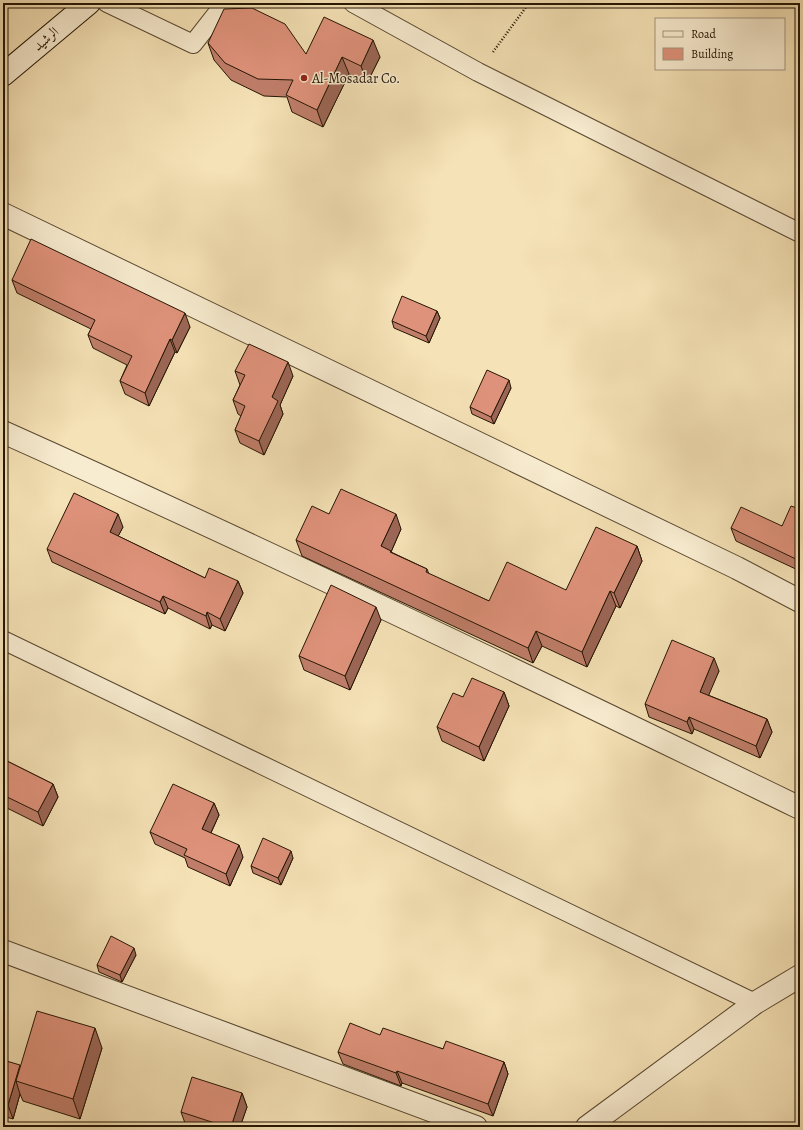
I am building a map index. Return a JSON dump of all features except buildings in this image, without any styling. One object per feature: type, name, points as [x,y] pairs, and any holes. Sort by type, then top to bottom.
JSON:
[{"type":"street","name":"الرشيد","points":[[3,75],[89,3]]},
{"type":"street","points":[[3,214],[722,561],[800,601]]},
{"type":"street","points":[[3,432],[119,484],[494,659],[800,808]]},
{"type":"street","points":[[3,950],[476,1127]]},
{"type":"street","points":[[587,1127],[755,1003],[800,976]]},
{"type":"lane","points":[[107,3],[193,44],[225,3]]},
{"type":"lane","points":[[354,3],[478,72],[800,233]]},
{"type":"lane","points":[[3,640],[755,1003]]},
{"type":"path","points":[[478,72],[529,3]]},
{"type":"place","name":"Al-Mosadar Co.","points":[[304,78]]}]
